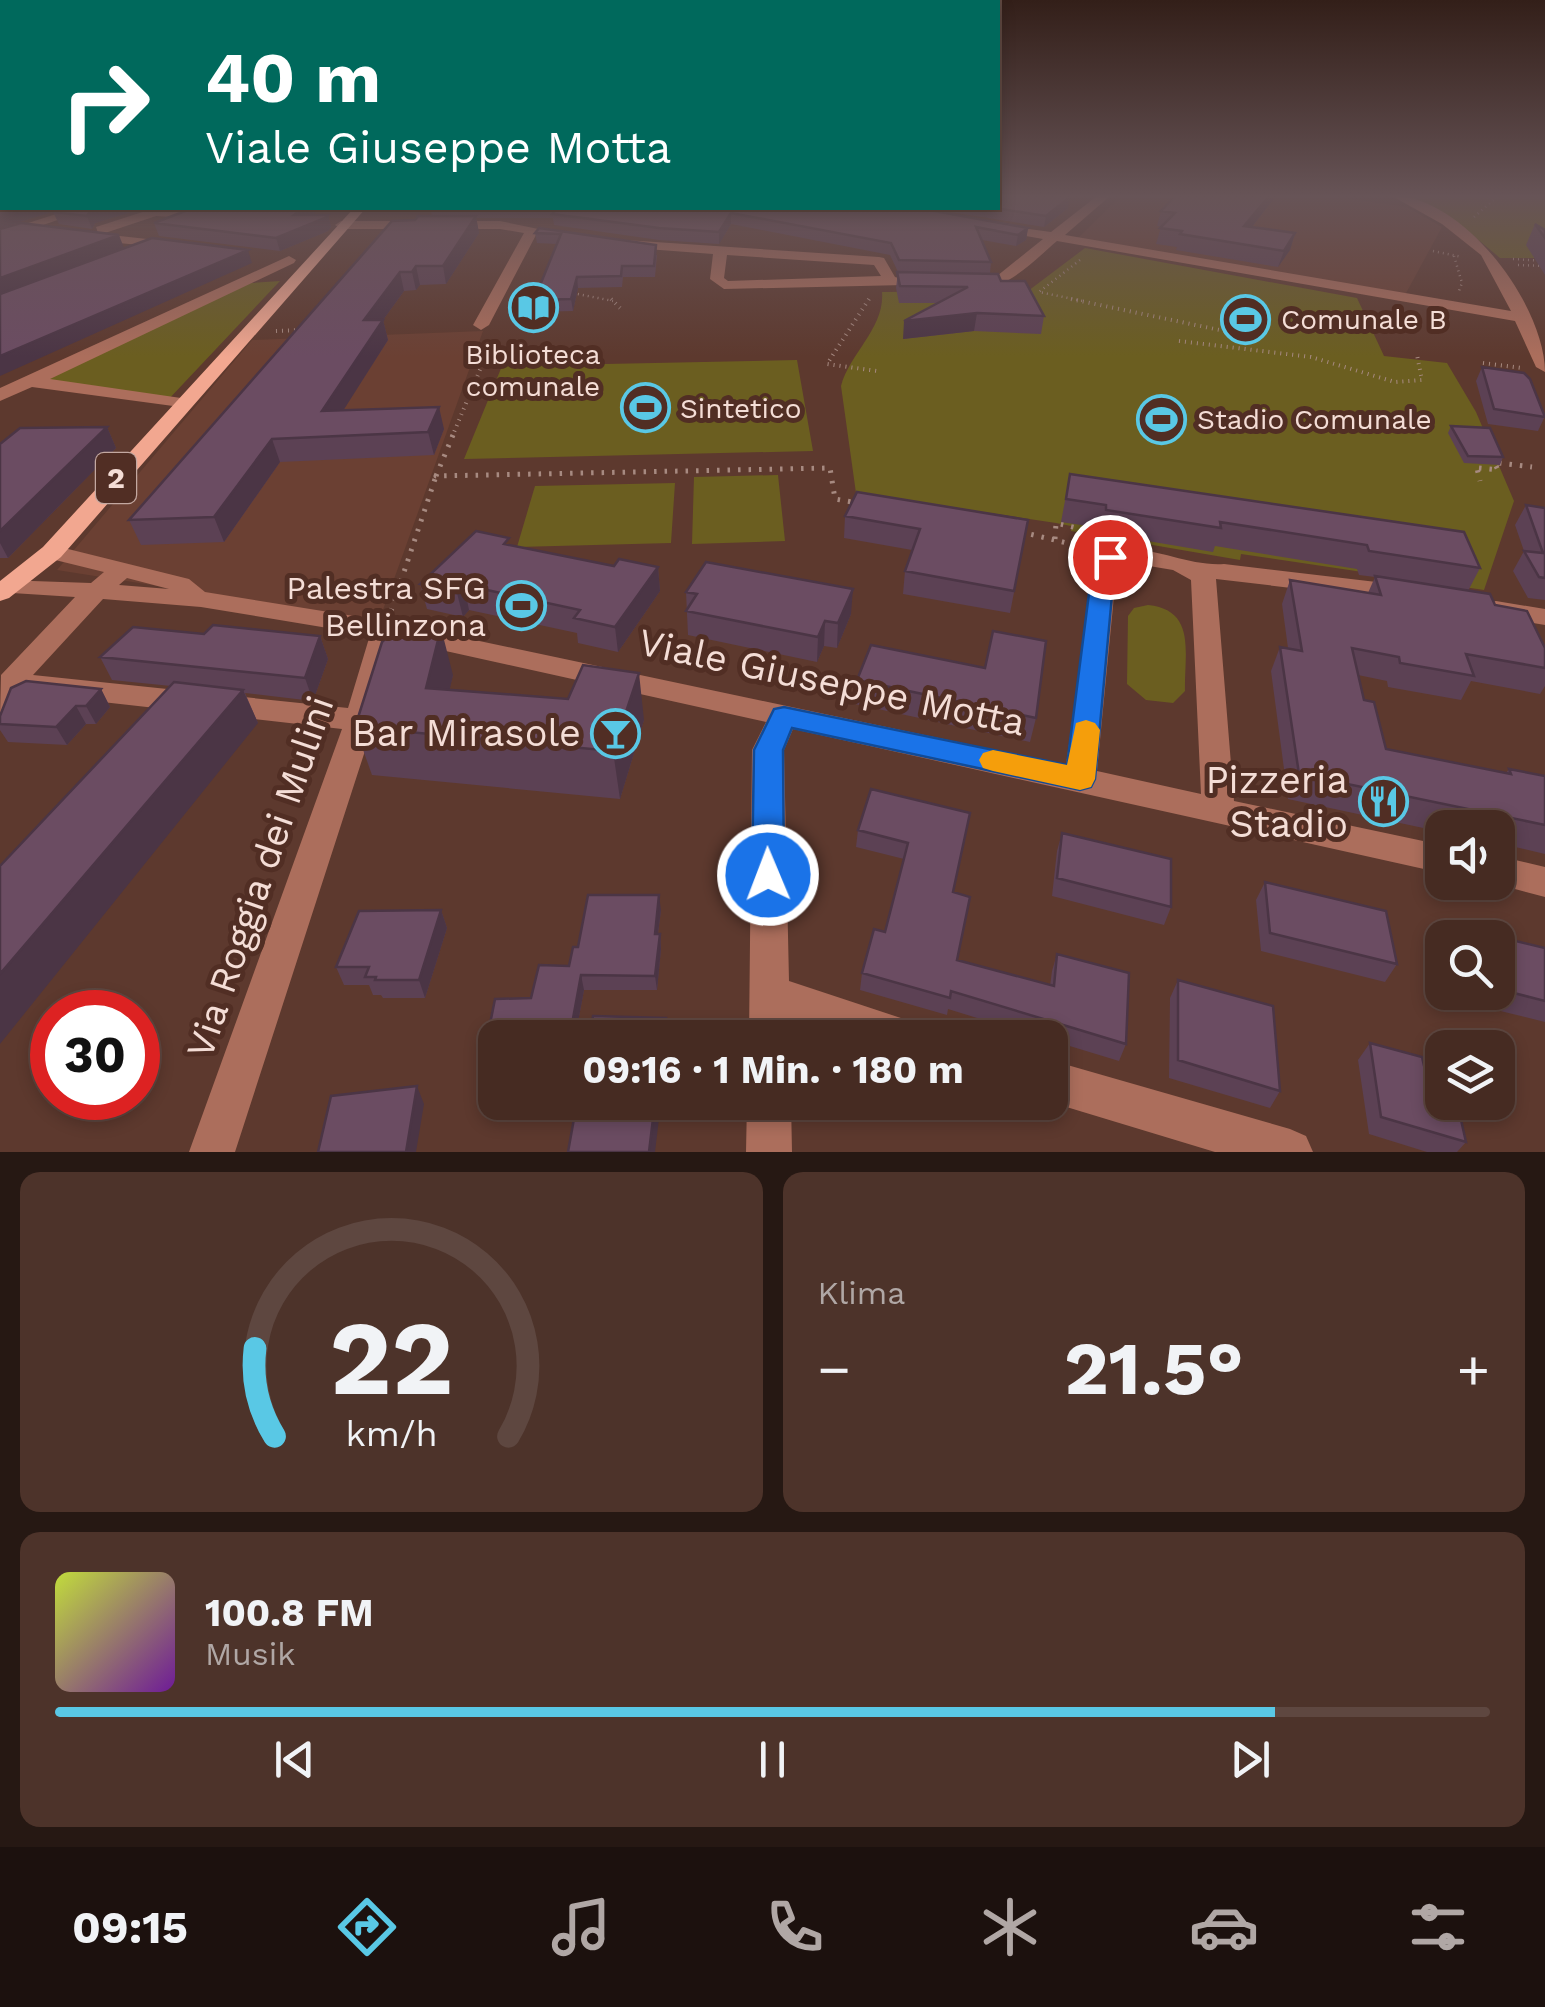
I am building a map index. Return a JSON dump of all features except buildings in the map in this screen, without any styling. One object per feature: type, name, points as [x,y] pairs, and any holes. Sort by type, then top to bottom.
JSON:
[{"type":"main road","name":"2","points":[[6,589],[52,552],[320,250]]},
{"type":"street","points":[[119,258],[141,250]]},
{"type":"street","points":[[481,324],[522,250]]},
{"type":"street","points":[[651,250],[718,262],[860,278],[874,275],[868,269],[718,262]]},
{"type":"street","points":[[944,282],[997,282],[1037,250]]},
{"type":"street","points":[[1126,250],[1519,318]]},
{"type":"street","points":[[1480,250],[1499,269],[1519,318],[1540,349],[1537,368]]},
{"type":"street","points":[[250,255],[310,261]]},
{"type":"street","points":[[0,394],[290,260]]},
{"type":"street","points":[[248,282],[310,261]]},
{"type":"street","points":[[718,262],[879,261],[890,280]]},
{"type":"street","points":[[718,262],[718,282],[729,286],[798,288],[834,282],[926,281]]},
{"type":"street","points":[[766,295],[884,291],[890,280]]},
{"type":"street","points":[[0,376],[181,404]]},
{"type":"street","name":"Viale Giuseppe Motta","points":[[52,552],[180,584],[201,599]]},
{"type":"street","points":[[1080,779],[1104,562],[1110,557],[1186,566],[1202,573],[1224,571],[1428,598]]},
{"type":"street","points":[[6,695],[95,592],[122,570]]},
{"type":"street","points":[[1202,573],[1218,809]]},
{"type":"street","name":"Viale Giuseppe Motta","points":[[6,589],[201,599],[385,629],[1425,855]]},
{"type":"street","points":[[1467,604],[1545,617]]},
{"type":"street","name":"Via Roggia dei Mulini","points":[[212,1152],[360,720],[385,629]]},
{"type":"street","points":[[6,695],[360,720]]},
{"type":"street","points":[[770,1020],[768,750],[784,716]]},
{"type":"street","points":[[1515,876],[1545,882]]},
{"type":"street","points":[[770,993],[850,1020]]},
{"type":"street","points":[[1068,1086],[1290,1152]]},
{"type":"street","points":[[769,1152],[770,1120]]},
{"type":"path","points":[[1093,250],[1039,292],[1258,338]]},
{"type":"path","points":[[1442,254],[1432,252],[1454,256]]},
{"type":"path","points":[[1489,257],[1524,262],[1545,259]]},
{"type":"path","points":[[873,291],[827,364],[877,371]]},
{"type":"path","points":[[499,295],[554,293]]},
{"type":"path","points":[[572,293],[610,298],[620,308]]},
{"type":"path","points":[[248,332],[308,330]]},
{"type":"path","points":[[385,629],[436,476],[492,341]]},
{"type":"path","points":[[1179,341],[1294,354],[1404,383],[1422,380],[1418,355]]},
{"type":"path","points":[[1483,363],[1537,368]]},
{"type":"path","points":[[1480,453],[1470,452],[1479,468],[1480,481]]},
{"type":"path","points":[[1479,468],[1498,470],[1494,460],[1532,467]]},
{"type":"path","points":[[436,476],[830,468],[836,499],[872,506]]},
{"type":"path","points":[[1055,539],[1056,523],[1073,525]]},
{"type":"path","points":[[1021,532],[1110,557]]},
{"type":"shaded area","name":"Stadio Comunale","points":[[1083,250],[1095,250],[1357,298],[1384,356],[1447,363],[1476,412],[1514,501],[1484,590],[1241,554],[1240,560],[1071,531],[1071,526],[1056,523],[856,493],[841,386],[873,329],[882,292],[1028,291]]},
{"type":"shaded area","points":[[1140,250],[1430,250],[1405,295]]},
{"type":"shaded area","points":[[1490,250],[1545,250],[1545,258],[1500,258]]},
{"type":"shaded area","points":[[280,281],[167,401],[33,377],[251,283]]},
{"type":"shaded area","points":[[483,331],[379,621],[57,570],[252,340]]},
{"type":"shaded area","name":"Sintetico","points":[[797,360],[813,451],[464,459],[502,366]]},
{"type":"shaded area","points":[[778,475],[785,541],[692,544],[694,477]]},
{"type":"shaded area","points":[[675,483],[671,543],[517,547],[535,486]]},
{"type":"shaded area","points":[[1148,605],[1174,615],[1185,636],[1185,691],[1173,703],[1146,700],[1127,684],[1128,616],[1134,608]]},
{"type":"slow traffic","points":[[993,760],[1080,779],[1086,730]]},
{"type":"place","name":"Biblioteca comunale","points":[[533,307]]},
{"type":"place","name":"Comunale B","points":[[1246,319]]},
{"type":"place","name":"Sintetico","points":[[645,408]]},
{"type":"place","name":"Stadio Comunale","points":[[1162,419]]},
{"type":"place","name":"Palestra SFG Bellinzona","points":[[521,606]]},
{"type":"place","name":"Bar Mirasole","points":[[616,733]]},
{"type":"place","name":"Pizzeria Stadio","points":[[1383,802]]},
{"type":"route","points":[[768,875],[768,750],[784,716],[1080,779],[1104,562],[1110,557]]}]
